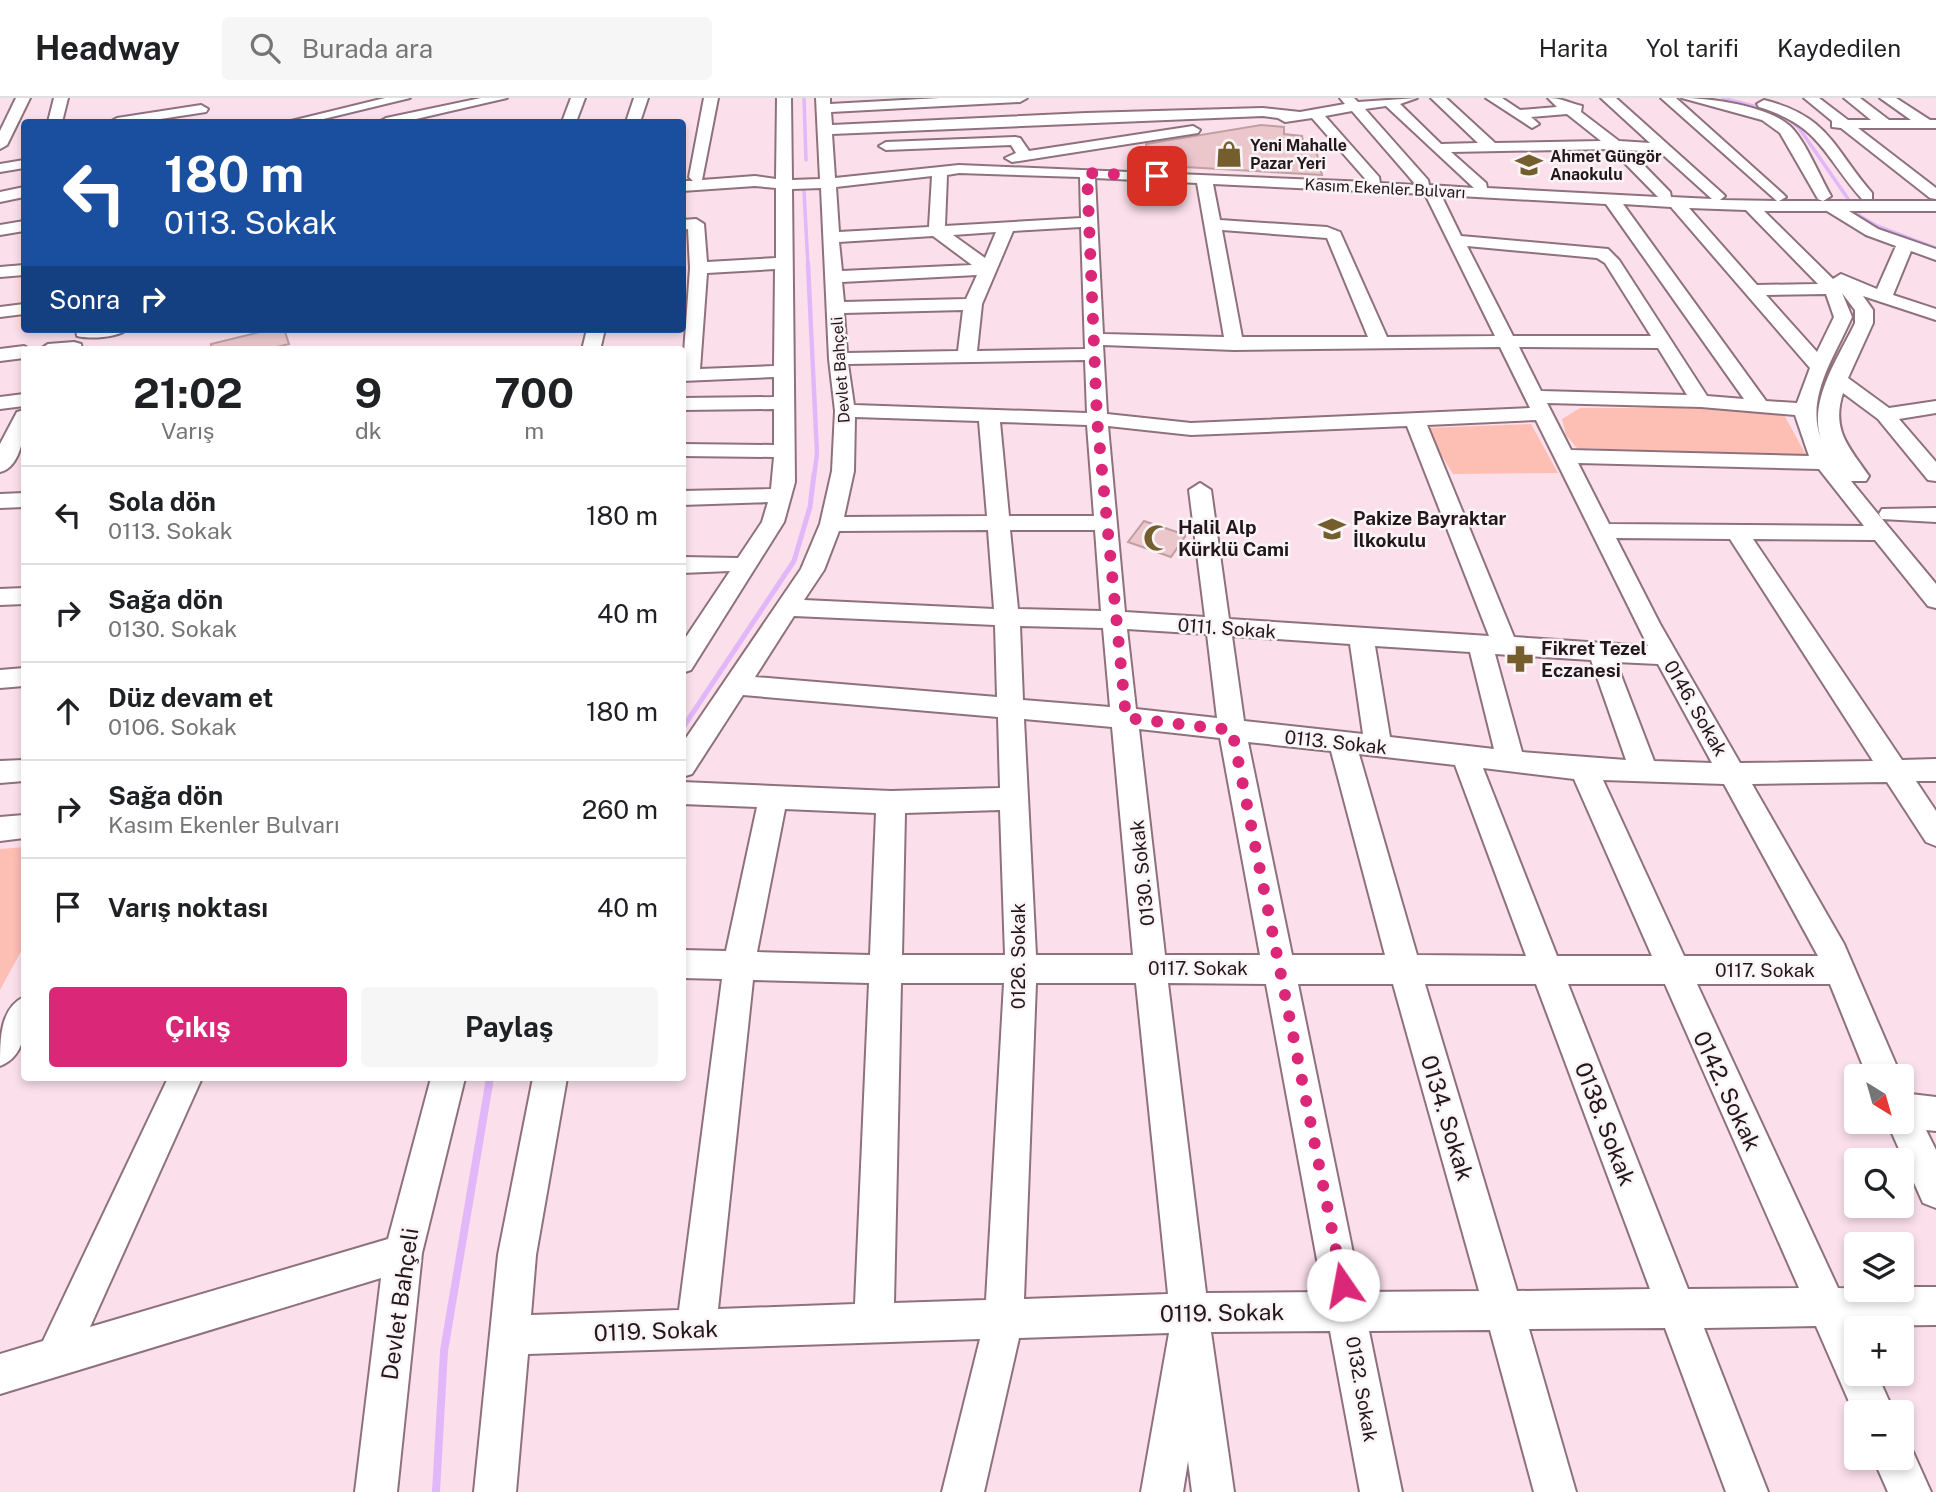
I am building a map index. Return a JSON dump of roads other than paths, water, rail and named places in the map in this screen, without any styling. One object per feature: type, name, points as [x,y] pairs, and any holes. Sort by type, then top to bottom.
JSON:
[{"type":"street","points":[[0,102],[28,98]]},
{"type":"street","points":[[0,142],[28,98]]},
{"type":"street","points":[[56,119],[61,98]]},
{"type":"street","points":[[308,119],[403,98]]},
{"type":"street","points":[[399,119],[500,98]]},
{"type":"street","points":[[570,119],[578,98]]},
{"type":"street","points":[[635,119],[641,98]]},
{"type":"street","points":[[690,178],[702,149],[711,98]]},
{"type":"street","points":[[691,637],[747,566],[773,522],[784,482],[784,98]]},
{"type":"street","points":[[824,103],[1020,98]]},
{"type":"street","points":[[1079,98],[1095,143]]},
{"type":"street","points":[[1290,98],[1374,180]]},
{"type":"street","points":[[1438,98],[1492,148]]},
{"type":"street","points":[[1493,98],[1567,146]]},
{"type":"street","points":[[1555,98],[1615,145],[1670,199],[1820,367]]},
{"type":"street","points":[[1668,98],[1714,133],[1776,202],[1840,287],[1843,317],[1808,393],[1804,420],[1816,452],[1825,463],[1936,570]]},
{"type":"street","points":[[1689,98],[1740,109],[1786,130],[1831,201],[1872,232],[1936,255]]},
{"type":"street","points":[[1736,98],[1782,109]]},
{"type":"street","points":[[1768,98],[1823,133],[1863,199],[1936,199]]},
{"type":"street","points":[[1811,98],[1936,199]]},
{"type":"street","points":[[1851,98],[1886,124]]},
{"type":"street","points":[[1887,98],[1932,124]]},
{"type":"street","points":[[985,163],[1095,143],[1310,115],[1351,103],[1399,100],[1437,148],[1482,186]]},
{"type":"street","points":[[1517,114],[1571,110],[1613,101],[1717,196]]},
{"type":"street","name":"Devlet Bahçeli","points":[[686,761],[813,570],[831,524],[843,471],[845,411],[835,308],[831,155],[824,103]]},
{"type":"street","name":"0146. Sokak","points":[[1351,103],[1427,187],[1666,656],[1734,774],[1839,970],[1879,1064]]},
{"type":"street","points":[[463,104],[470,119]]},
{"type":"street","points":[[138,119],[202,110]]},
{"type":"street","points":[[831,155],[1086,117],[1263,112],[1310,115]]},
{"type":"street","points":[[1747,127],[1773,122]]},
{"type":"street","points":[[1810,124],[1932,124]]},
{"type":"street","points":[[0,142],[21,138]]},
{"type":"street","points":[[868,147],[1015,141],[1025,156]]},
{"type":"street","points":[[740,178],[768,164],[785,145]]},
{"type":"street","points":[[1437,148],[1615,145],[1666,149]]},
{"type":"street","points":[[686,150],[702,149]]},
{"type":"street","name":"Kasım Ekenler Bulvarı","points":[[831,155],[940,170],[1087,173],[1427,187],[1611,200],[1717,196],[1776,202],[1863,199]]},
{"type":"street","name":"Kasım Ekenler Bulvarı","points":[[690,178],[786,178],[831,155],[1374,180],[1427,187],[1482,186],[1750,206],[1776,202]]},
{"type":"street","points":[[0,168],[21,164]]},
{"type":"street","points":[[937,230],[940,170]]},
{"type":"street","name":"0130. Sokak","points":[[1087,173],[1097,419],[1115,620],[1174,1197],[1213,1492]]},
{"type":"street","points":[[740,178],[769,191],[785,208]]},
{"type":"street","name":"Kasım Ekenler Bulvarı","points":[[686,185],[740,178]]},
{"type":"street","points":[[1204,178],[1215,225],[1234,344]]},
{"type":"street","points":[[0,197],[21,193]]},
{"type":"street","points":[[1611,200],[1758,404]]},
{"type":"street","points":[[1750,206],[1864,310],[1864,323],[1831,399],[1828,425],[1839,454],[1936,600]]},
{"type":"street","points":[[833,237],[1090,222]]},
{"type":"street","points":[[686,225],[696,224],[686,375],[785,371]]},
{"type":"street","points":[[1215,225],[1327,232],[1334,235],[1380,343]]},
{"type":"street","points":[[0,230],[21,226]]},
{"type":"street","points":[[967,356],[973,304],[1007,226]]},
{"type":"street","points":[[937,230],[989,269]]},
{"type":"street","points":[[0,236],[21,233]]},
{"type":"street","points":[[1456,240],[1602,253],[1611,260],[1702,401]]},
{"type":"street","points":[[1883,297],[1905,245]]},
{"type":"street","points":[[693,264],[785,263]]},
{"type":"street","points":[[834,277],[989,269]]},
{"type":"street","points":[[0,272],[21,270]]},
{"type":"street","points":[[1752,290],[1840,287],[1883,297],[1936,315]]},
{"type":"street","points":[[835,308],[973,304]]},
{"type":"street","points":[[0,312],[21,309]]},
{"type":"street","points":[[60,346],[103,333]]},
{"type":"street","points":[[838,359],[967,356],[1096,347],[1234,344],[1504,339],[1663,342]]},
{"type":"street","points":[[0,355],[21,352]]},
{"type":"street","points":[[1839,381],[1885,415],[1936,475]]},
{"type":"street","points":[[0,403],[21,400]]},
{"type":"street","points":[[845,411],[1097,419],[1191,429],[1415,420],[1537,405],[1702,401],[1806,410]]},
{"type":"street","points":[[686,404],[785,403]]},
{"type":"street","points":[[1885,415],[1936,407]]},
{"type":"street","name":"0126. Sokak","points":[[963,1492],[1004,1319],[1021,969],[1007,619],[989,416]]},
{"type":"street","points":[[1415,420],[1492,645],[1511,761]]},
{"type":"street","points":[[8,457],[21,424]]},
{"type":"street","points":[[686,450],[785,451]]},
{"type":"street","points":[[1563,456],[1825,463]]},
{"type":"street","name":"0132. Sokak","points":[[1200,489],[1232,730],[1277,968],[1348,1312],[1381,1492]]},
{"type":"street","points":[[686,498],[780,495]]},
{"type":"street","points":[[0,501],[21,500]]},
{"type":"street","points":[[1601,531],[1737,533],[1886,524],[1936,515]]},
{"type":"street","points":[[831,524],[1107,523]]},
{"type":"street","points":[[1737,533],[1936,834]]},
{"type":"street","points":[[686,565],[726,563],[747,566]]},
{"type":"street","points":[[0,597],[21,596]]},
{"type":"street","name":"0111. Sokak","points":[[788,607],[1007,619],[1115,620],[1666,656]]},
{"type":"street","points":[[1361,636],[1378,747]]},
{"type":"street","points":[[1600,651],[1644,771]]},
{"type":"street","points":[[0,678],[21,677]]},
{"type":"street","name":"0113. Sokak","points":[[737,685],[1126,718],[1584,769],[1734,774],[1936,770]]},
{"type":"street","name":"0134. Sokak","points":[[1342,743],[1402,969],[1505,1311],[1555,1492]]},
{"type":"street","name":"0138. Sokak","points":[[1465,756],[1674,1309],[1747,1492]]},
{"type":"street","name":"0142. Sokak","points":[[1584,769],[1869,1400]]},
{"type":"street","points":[[0,772],[21,771]]},
{"type":"street","points":[[686,793],[891,802],[1015,799]]},
{"type":"street","points":[[696,1329],[739,966],[773,797]]},
{"type":"street","points":[[874,1323],[891,802]]},
{"type":"street","points":[[0,829],[21,827]]},
{"type":"street","name":"0117. Sokak","points":[[686,964],[885,969],[1839,970]]},
{"type":"street","points":[[0,1006],[21,1004]]},
{"type":"street","points":[[0,1053],[21,1017]]},
{"type":"street","points":[[0,1053],[21,1053]]},
{"type":"street","points":[[55,1357],[184,1081]]},
{"type":"street","name":"Devlet Bahçeli","points":[[376,1492],[403,1253],[447,1081]]},
{"type":"street","points":[[495,1492],[517,1255],[549,1081]]},
{"type":"street","points":[[1914,1111],[1936,1114]]},
{"type":"street","points":[[1910,1134],[1936,1190]]},
{"type":"street","points":[[0,1374],[403,1253]]},
{"type":"street","name":"0119. Sokak","points":[[509,1335],[1191,1313],[1936,1306]]},
{"type":"street","points":[[1162,1492],[1191,1313]]},
{"type":"street","points":[[1899,1470],[1909,1492]]},
{"type":"waterway","points":[[804,98],[806,160]]},
{"type":"waterway","points":[[1723,98],[1765,109]]},
{"type":"waterway","points":[[1782,114],[1799,128],[1860,216],[1877,226],[1936,248]]},
{"type":"waterway","points":[[804,191],[808,266]]},
{"type":"waterway","points":[[808,264],[817,454],[814,476]]},
{"type":"waterway","points":[[686,723],[794,561],[810,507],[814,474]]},
{"type":"waterway","points":[[436,1492],[444,1351],[489,1081]]},
{"type":"place","name":"Yeni Mahalle Pazar Yeri","points":[[1229,154]]},
{"type":"place","name":"Ahmet Güngör Anaokulu","points":[[1529,165]]},
{"type":"place","name":"Pakize Bayraktar İlkokulu","points":[[1332,529]]},
{"type":"place","name":"Halil Alp Kürklü Cami","points":[[1157,538]]},
{"type":"place","name":"Fikret Tezel Eczanesi","points":[[1520,659]]}]
